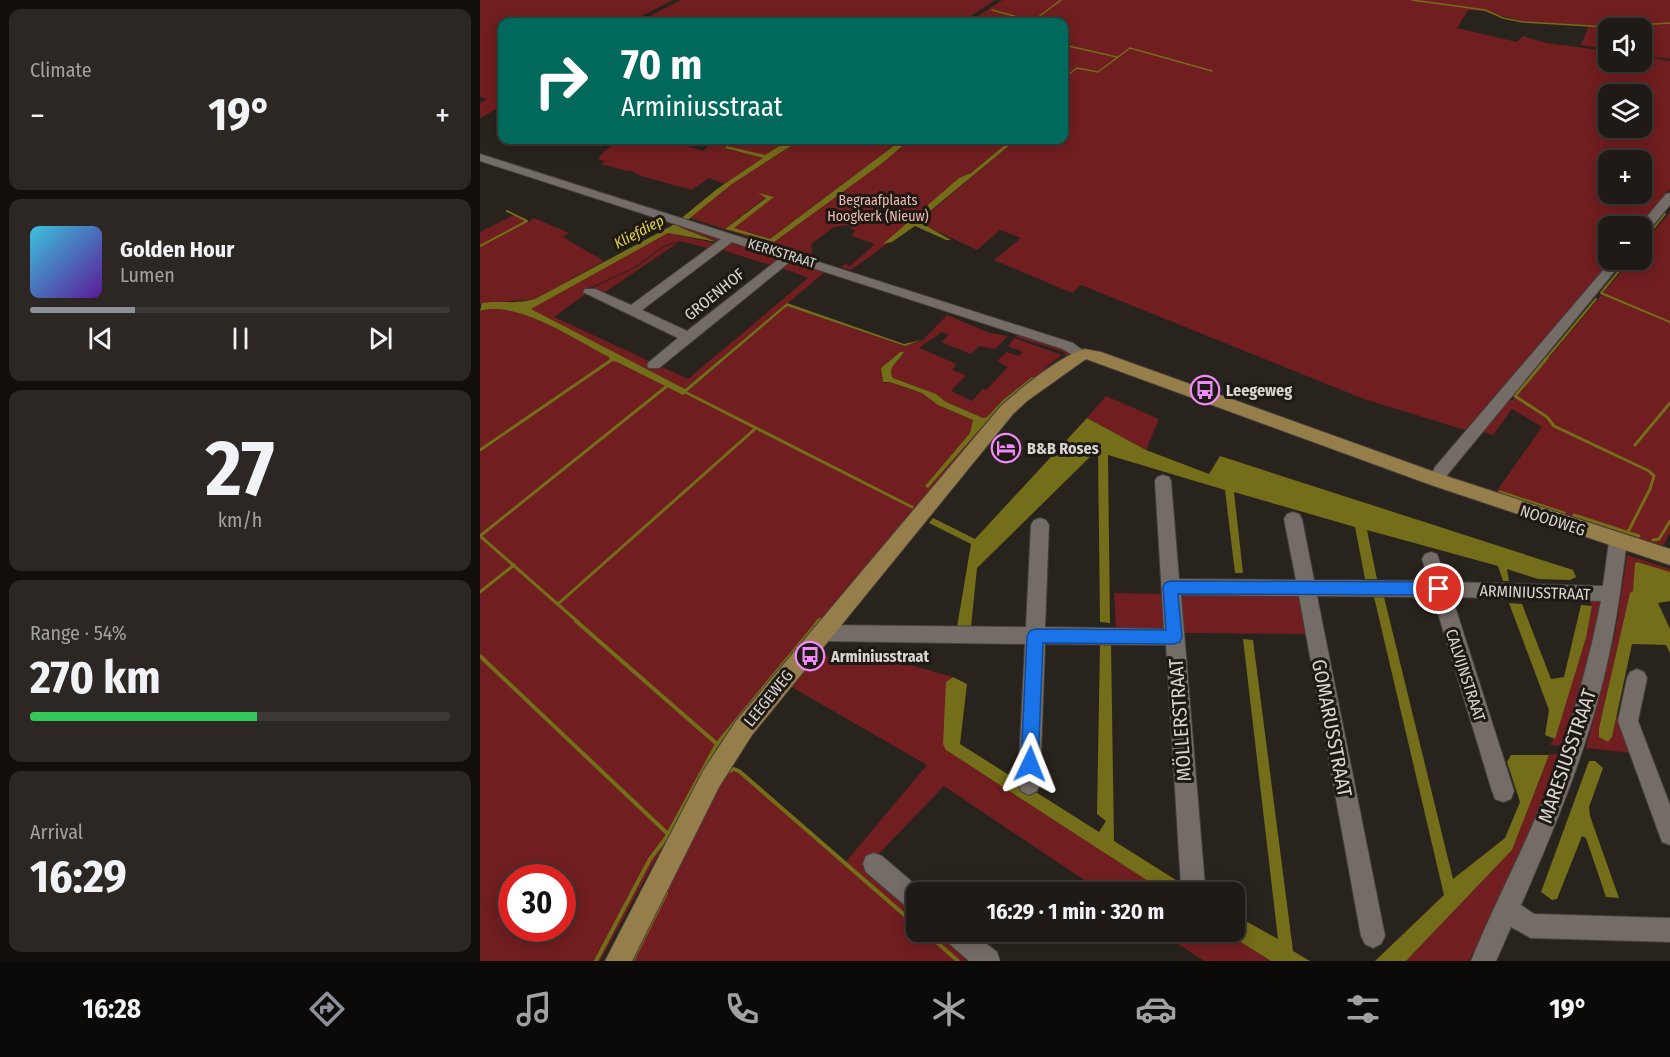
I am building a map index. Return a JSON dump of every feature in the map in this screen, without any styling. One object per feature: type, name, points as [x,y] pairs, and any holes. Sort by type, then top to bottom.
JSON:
[{"type":"main road","points":[[1082,355],[1095,356],[1437,480]]},
{"type":"main road","name":"LEEGEWEG","points":[[618,961],[721,761],[744,728],[1007,410],[1021,397],[1082,355]]},
{"type":"main road","name":"NOODWEG","points":[[1437,480],[1670,557]]},
{"type":"street","name":"KERKSTRAAT","points":[[480,157],[1068,346],[1082,355]]},
{"type":"street","points":[[1652,219],[1670,197]]},
{"type":"street","name":"GROENHOF","points":[[632,311],[731,237]]},
{"type":"street","name":"GROENHOF","points":[[654,365],[790,255]]},
{"type":"street","points":[[1437,480],[1441,471],[1610,270]]},
{"type":"street","name":"GROENHOF","points":[[590,292],[688,337]]},
{"type":"street","name":"MÖLLERSTRAAT","points":[[1163,481],[1193,882]]},
{"type":"street","name":"GOMARUSSTRAAT","points":[[1293,519],[1373,936]]},
{"type":"street","points":[[1029,784],[1040,525]]},
{"type":"street","name":"MARESIUSSTRAAT","points":[[1483,961],[1539,838],[1572,755],[1591,689],[1612,594],[1618,541]]},
{"type":"street","name":"CALVIJNSTRAAT","points":[[1431,559],[1503,791]]},
{"type":"street","name":"ARMINIUSSTRAAT","points":[[1170,587],[1439,589],[1612,594]]},
{"type":"street","points":[[821,633],[1174,637]]},
{"type":"street","points":[[1637,678],[1628,721],[1670,834]]},
{"type":"street","points":[[874,864],[906,891]]},
{"type":"street","points":[[1507,910],[1531,926],[1670,930]]},
{"type":"street","points":[[965,942],[988,961]]},
{"type":"green space","points":[[480,0],[673,0],[638,18],[498,18],[498,108],[480,118],[480,103],[487,99],[480,97]]},
{"type":"green space","points":[[681,0],[995,0],[968,18],[646,18]]},
{"type":"green space","points":[[1002,0],[1670,0],[1670,59],[1652,57],[1652,18],[1598,18],[1598,48],[1581,45],[1589,26],[1526,22],[1483,11],[1468,10],[1457,28],[1517,42],[1523,36],[1546,43],[1598,50],[1598,72],[1652,72],[1652,58],[1670,61],[1670,189],[1647,216],[1598,216],[1598,270],[1603,270],[1465,430],[1364,399],[1081,285],[1072,293],[994,260],[1021,238],[1000,230],[977,250],[918,222],[1011,144],[1068,144],[1068,18],[975,18]]},
{"type":"green space","points":[[616,144],[681,144],[703,151],[711,144],[783,144],[765,155],[727,146],[726,148],[763,158],[725,184],[709,178],[692,190],[641,176],[629,170],[601,164],[605,161],[598,159],[604,151]]},
{"type":"green space","name":"Begraafplaats Hoogkerk (Nieuw)","points":[[794,144],[896,144],[770,239],[733,228],[773,197],[759,195],[766,197],[726,228],[770,242],[885,161],[904,144],[1006,144],[971,173],[959,178],[885,245],[887,244],[851,270],[841,267],[845,264],[850,266],[875,244],[852,236],[855,231],[848,225],[834,227],[811,244],[812,253],[808,256],[690,218],[732,184]]},
{"type":"green space","points":[[1670,212],[1670,532],[1663,546],[1496,492],[1542,427],[1512,409],[1493,435],[1481,431],[1502,406],[1515,398],[1623,270],[1652,270],[1652,234]]},
{"type":"green space","points":[[514,215],[528,222],[534,218],[569,233],[563,237],[604,261],[535,299],[480,304],[480,232]]},
{"type":"green space","points":[[681,226],[723,239],[712,249],[679,241],[664,246],[633,268],[583,291],[587,293],[554,317],[688,379],[808,278],[779,267],[789,260],[825,272],[685,389],[530,309],[668,233],[714,243],[717,241],[679,228]]},
{"type":"green space","points":[[734,241],[782,256],[773,266],[719,249]]},
{"type":"green space","points":[[679,242],[602,294],[590,289],[635,268],[664,247]]},
{"type":"green space","points":[[787,306],[905,346],[923,340],[947,315],[990,333],[1008,336],[995,349],[979,346],[971,354],[941,342],[949,335],[942,332],[919,348],[957,364],[952,370],[966,375],[951,391],[972,401],[1008,367],[997,361],[1007,352],[1019,356],[1023,352],[1008,346],[1014,338],[1062,355],[1043,369],[1066,357],[1064,352],[1016,337],[1018,334],[1071,351],[1073,354],[1011,400],[855,585],[851,583],[720,742],[600,961],[480,961],[480,311],[495,309],[529,316],[609,357],[610,361],[617,362],[683,395]],"holes":[[[898,353],[904,354],[891,367],[890,373],[893,378],[936,394],[946,402],[983,418],[1032,377],[1035,378],[1003,403],[925,486],[970,433],[973,420],[938,405],[922,393],[890,382],[883,383],[881,368]]]},
{"type":"green space","points":[[1106,396],[1159,419],[1146,450],[1087,418]]},
{"type":"green space","points":[[1627,555],[1670,569],[1670,572],[1637,562],[1633,591],[1630,594],[1599,728],[1612,737],[1617,715],[1624,719],[1631,753],[1586,748],[1615,634]]},
{"type":"green space","points":[[1114,593],[1163,594],[1165,631],[1116,630]]},
{"type":"green space","points":[[1180,594],[1301,594],[1308,634],[1183,633]]},
{"type":"green space","points":[[1588,597],[1596,598],[1602,605],[1565,746],[1550,745],[1556,735],[1586,638],[1592,606]]},
{"type":"green space","points":[[814,655],[914,666],[953,677],[946,682],[946,750],[1150,882],[1087,882],[944,786],[868,865],[906,898],[906,942],[957,942],[979,961],[632,961],[729,766],[844,864],[927,765],[788,685]]},
{"type":"green space","points":[[1563,752],[1549,791],[1482,943],[1478,943],[1469,961],[1406,961],[1512,850],[1549,755]]},
{"type":"green space","points":[[1175,942],[1241,942],[1271,961],[1204,961]]},
{"type":"shaded area","points":[[783,144],[794,144],[732,184],[679,227],[717,242],[668,233],[531,309],[685,389],[787,303],[904,344],[921,340],[905,346],[787,306],[683,395],[617,362],[610,361],[609,357],[529,316],[495,309],[480,311],[482,303],[535,299],[673,225],[717,189],[763,158],[725,148],[727,146],[765,155]]},
{"type":"shaded area","points":[[896,144],[904,144],[885,161],[774,242],[725,229],[766,198],[758,193],[774,197],[734,228],[770,239]]},
{"type":"shaded area","points":[[1006,144],[1011,144],[918,221],[951,240],[946,240],[915,226],[892,242],[883,244],[959,178],[971,173]]},
{"type":"shaded area","points":[[900,352],[904,352],[892,367],[893,378],[936,394],[946,402],[983,418],[1032,377],[1035,378],[1003,403],[928,488],[925,486],[970,433],[973,420],[938,405],[922,393],[890,382],[883,382],[881,368]]},
{"type":"shaded area","points":[[1087,418],[1146,450],[1209,474],[1220,456],[1573,570],[1576,577],[1570,580],[1538,579],[1507,569],[1509,581],[1503,581],[1498,566],[1367,530],[1377,579],[1365,579],[1355,527],[1234,492],[1243,573],[1235,573],[1225,490],[1108,455],[1110,623],[1100,622],[1098,452],[1095,452],[977,568],[971,627],[957,627],[971,544],[929,523],[933,518],[975,539]]},
{"type":"shaded area","points":[[1635,563],[1670,572],[1670,601],[1658,603],[1670,629],[1670,653],[1666,645],[1632,644],[1612,737],[1608,742],[1599,737],[1599,728],[1630,593],[1633,591]]},
{"type":"shaded area","points":[[1374,597],[1384,597],[1453,879],[1505,838],[1520,802],[1507,762],[1511,755],[1549,755],[1512,850],[1406,961],[1375,961],[1444,895]]},
{"type":"shaded area","points":[[1509,603],[1522,604],[1551,679],[1564,677],[1581,605],[1592,606],[1586,638],[1555,739],[1545,735],[1549,710]]},
{"type":"shaded area","points":[[1243,639],[1253,640],[1293,951],[1310,961],[1271,961],[1241,942],[1245,942],[1245,921],[1278,939]]},
{"type":"shaded area","points":[[1100,644],[1111,644],[1114,841],[1179,882],[1150,882],[946,750],[943,744],[946,682],[953,677],[967,684],[960,744],[1099,832],[1106,821],[1097,814]]},
{"type":"shaded area","points":[[1589,761],[1595,761],[1603,768],[1589,807],[1590,816],[1619,898],[1606,897],[1586,838],[1582,836],[1557,899],[1552,900],[1541,892]]},
{"type":"waterway","points":[[1037,18],[1061,0]]},
{"type":"waterway","name":"Kliefdiep","points":[[1412,0],[1485,10],[1503,18],[1523,22],[1606,27],[1670,23]]},
{"type":"waterway","points":[[992,10],[1022,18]]},
{"type":"waterway","points":[[1068,46],[1117,57]]},
{"type":"waterway","points":[[1068,75],[1077,68],[1098,72],[1130,48],[1212,71]]},
{"type":"waterway","points":[[480,246],[527,221],[507,211]]},
{"type":"waterway","points":[[1652,230],[1665,214]]},
{"type":"waterway","points":[[1620,270],[1601,293],[1670,322]]},
{"type":"waterway","points":[[1545,360],[1596,299]]},
{"type":"waterway","points":[[1547,358],[1515,396],[1547,417],[1554,426],[1649,471],[1654,476],[1650,489],[1628,532]]},
{"type":"waterway","points":[[480,450],[610,361]]},
{"type":"waterway","points":[[513,565],[480,536],[667,386]]},
{"type":"waterway","points":[[683,391],[912,507]]},
{"type":"waterway","points":[[1635,445],[1670,403]]},
{"type":"waterway","points":[[558,604],[756,428]]},
{"type":"waterway","points":[[1500,492],[1564,513]]},
{"type":"waterway","points":[[1574,515],[1639,536]]},
{"type":"waterway","points":[[1653,540],[1659,539],[1670,521]]},
{"type":"waterway","points":[[480,592],[513,565]]},
{"type":"waterway","points":[[513,565],[578,622]]},
{"type":"waterway","points":[[817,622],[820,619]]},
{"type":"waterway","points":[[576,621],[717,744]]},
{"type":"waterway","points":[[717,744],[819,621]]},
{"type":"waterway","points":[[480,656],[668,834]]},
{"type":"waterway","points":[[596,961],[650,859],[666,838],[717,744]]},
{"type":"waterway","points":[[727,772],[734,769],[739,771],[906,916]]},
{"type":"waterway","points":[[632,961],[666,893]]},
{"type":"waterway","points":[[936,942],[958,961]]},
{"type":"place","name":"Leegeweg","points":[[1205,390]]},
{"type":"place","name":"B&B Roses","points":[[1006,448]]},
{"type":"place","name":"Arminiusstraat","points":[[810,656]]},
{"type":"route","points":[[1030,764],[1035,636],[1174,637],[1170,587],[1439,589]]}]
